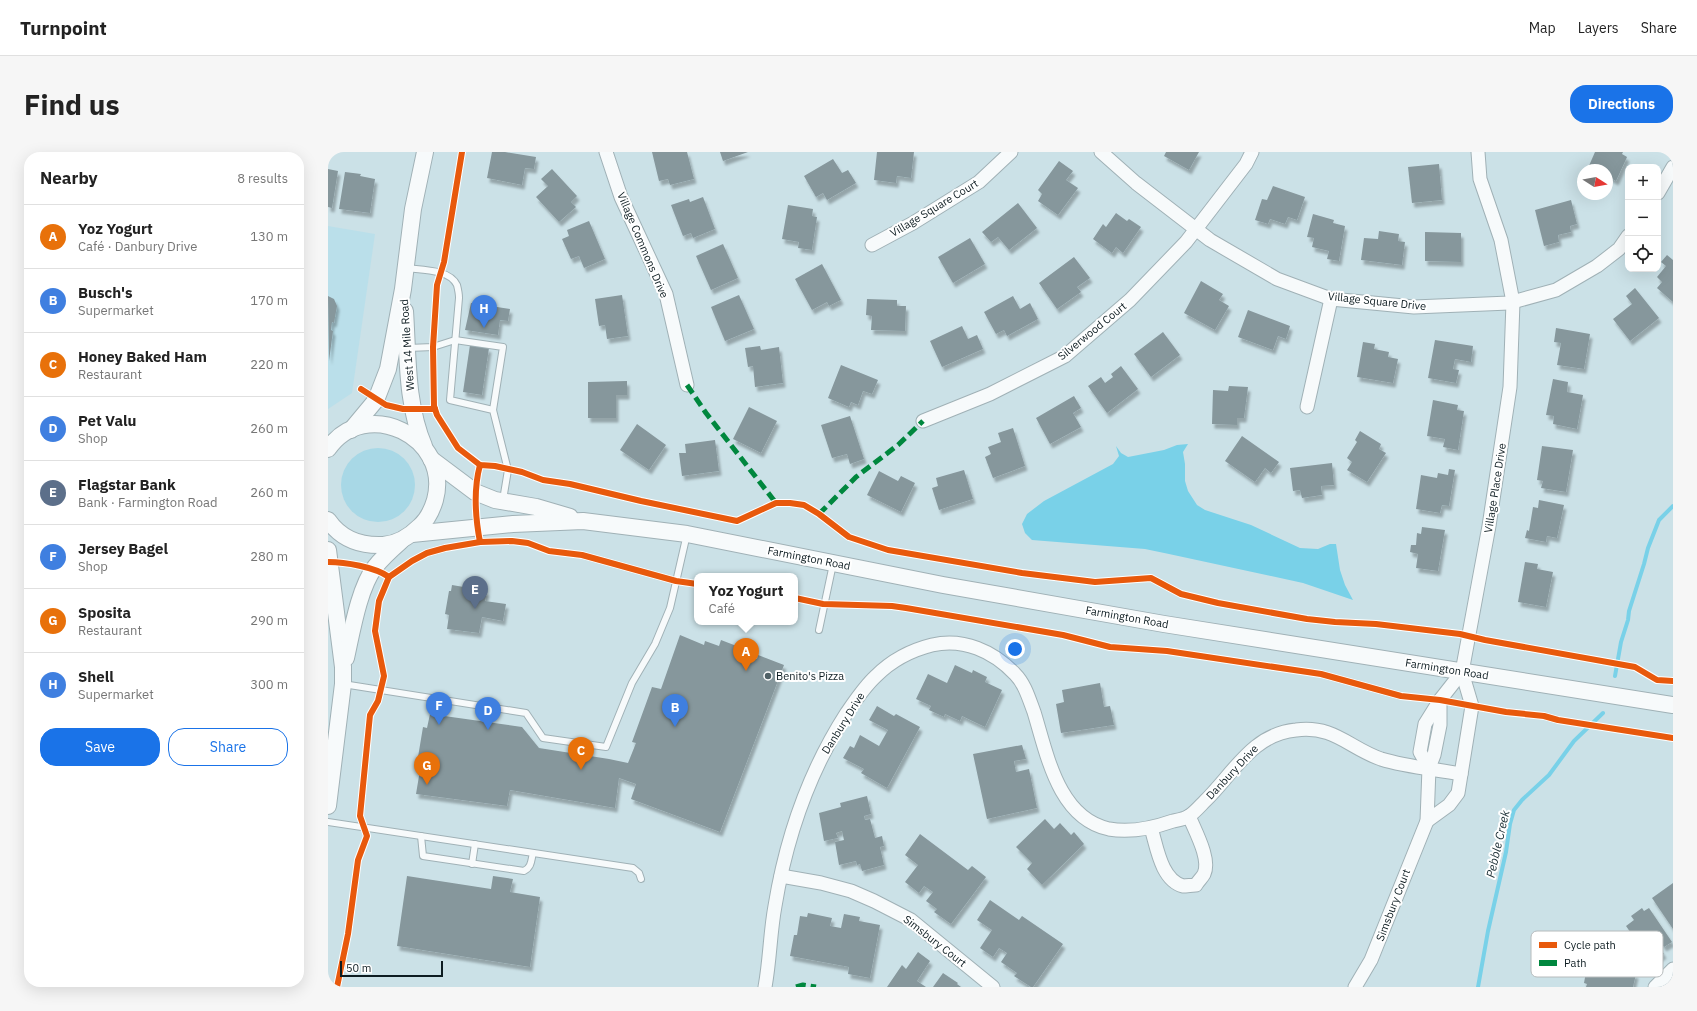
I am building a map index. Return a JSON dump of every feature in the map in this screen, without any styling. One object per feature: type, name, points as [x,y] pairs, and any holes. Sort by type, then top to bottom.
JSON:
[{"type":"street","name":"West 14 Mile Road","points":[[348,431],[376,400],[388,369],[403,289],[414,209],[425,152]]},
{"type":"street","name":"Village Commons Drive","points":[[606,152],[621,197],[666,294],[687,385]]},
{"type":"street","name":"Village Square Court","points":[[872,245],[913,223],[979,182],[1011,152]]},
{"type":"street","name":"Village Square Drive","points":[[1101,152],[1136,183],[1196,230],[1277,279],[1331,299],[1414,307],[1513,302],[1556,290],[1597,266],[1619,249],[1625,240]]},
{"type":"street","name":"Silverwood Court","points":[[923,421],[990,394],[1065,356],[1130,300],[1196,230],[1246,164],[1252,152]]},
{"type":"street","name":"Village Place Drive","points":[[1462,672],[1489,526],[1510,387],[1513,302],[1501,240],[1480,179],[1478,152]]},
{"type":"street","points":[[1661,188],[1673,167]]},
{"type":"street","name":"West 14 Mile Road","points":[[403,289],[414,420],[436,474],[437,492],[432,510],[423,524],[406,537]]},
{"type":"street","points":[[1307,407],[1331,299]]},
{"type":"street","name":"Farmington Road","points":[[348,431],[366,425],[382,424],[398,428],[408,433],[428,453],[475,492],[503,501],[536,507],[583,521],[687,534],[943,585],[1164,624],[1673,705]]},
{"type":"street","points":[[328,434],[348,431]]},
{"type":"street","points":[[328,449],[337,439],[348,431]]},
{"type":"street","name":"Farmington Road","points":[[328,520],[343,536],[372,546],[387,545],[406,537],[513,524],[583,521]]},
{"type":"street","points":[[343,667],[363,591],[368,579],[375,567],[406,537]]},
{"type":"street","points":[[328,550],[343,667],[343,684],[328,806]]},
{"type":"street","name":"Danbury Drive","points":[[766,987],[774,908],[781,876],[794,824],[819,763],[833,735],[858,696],[875,676],[891,664],[910,653],[944,643],[964,644],[984,650],[1002,661],[1018,676],[1028,694],[1055,777],[1064,797],[1078,813],[1092,822],[1109,828],[1128,830],[1151,828],[1189,816],[1224,782],[1240,760],[1258,743],[1278,733],[1296,730],[1330,732],[1378,758],[1400,764],[1461,774]]},
{"type":"street","points":[[1427,821],[1449,805],[1458,793],[1472,706],[1462,672]]},
{"type":"street","name":"Simsbury Court","points":[[1355,987],[1371,960],[1427,821],[1429,768],[1420,752],[1425,724],[1440,700],[1462,672]]},
{"type":"street","points":[[1151,828],[1165,870],[1173,881],[1185,886],[1196,885],[1204,874],[1206,863],[1202,846],[1189,816]]},
{"type":"street","name":"Simsbury Court","points":[[781,876],[821,883],[851,891],[911,920],[993,987]]},
{"type":"street","points":[[1655,987],[1673,968]]},
{"type":"lane","points":[[406,268],[441,273],[449,276],[457,285],[460,298],[450,400],[493,410]]},
{"type":"lane","points":[[408,348],[433,347],[455,340],[503,347],[493,410],[508,470],[503,501]]},
{"type":"lane","points":[[343,684],[526,713],[543,738],[606,747],[632,683],[655,644],[670,608],[687,534]]},
{"type":"lane","points":[[819,630],[833,563]]},
{"type":"lane","points":[[328,822],[633,868],[640,873],[641,879]]},
{"type":"lane","points":[[421,836],[423,856],[472,864],[524,871],[529,869],[533,853]]},
{"type":"lane","points":[[472,864],[474,844]]},
{"type":"shaded area","points":[[328,226],[375,234],[352,393],[328,409]]},
{"type":"shaded area","points":[[1188,444],[1183,452],[1185,481],[1188,491],[1197,505],[1205,510],[1251,525],[1300,548],[1318,549],[1330,544],[1336,544],[1340,570],[1345,585],[1353,600],[1303,583],[1145,549],[1032,540],[1025,533],[1022,524],[1027,514],[1044,501],[1113,464],[1119,456],[1116,446],[1121,453],[1128,457],[1164,450],[1177,445]]},
{"type":"shaded area","points":[[378,448],[392,451],[404,459],[412,471],[415,485],[412,499],[404,511],[392,519],[378,522],[364,519],[352,511],[344,499],[341,485],[344,471],[352,459],[364,451]]},
{"type":"building","points":[[492,152],[505,152],[536,157],[534,169],[525,168],[522,185],[487,178]]},
{"type":"building","points":[[652,152],[687,152],[694,179],[670,185],[668,179],[659,181]]},
{"type":"building","points":[[720,152],[748,152],[723,161]]},
{"type":"building","points":[[877,152],[914,152],[911,178],[897,176],[896,183],[874,180]]},
{"type":"building","points":[[1166,152],[1199,152],[1189,170],[1164,156]]},
{"type":"building","points":[[1595,152],[1623,152],[1622,154],[1627,157],[1616,181],[1613,179],[1613,164],[1590,164]]},
{"type":"building","points":[[833,159],[842,173],[848,170],[856,183],[827,200],[823,193],[816,197],[804,176]]},
{"type":"building","points":[[1059,161],[1073,171],[1066,180],[1078,188],[1058,215],[1038,201],[1042,194],[1038,190]]},
{"type":"building","points":[[1439,164],[1442,200],[1412,203],[1408,167]]},
{"type":"building","points":[[328,169],[338,171],[332,208],[328,207]]},
{"type":"building","points":[[552,169],[577,196],[571,202],[576,207],[559,222],[536,197],[548,186],[541,179]]},
{"type":"building","points":[[345,172],[361,174],[360,176],[375,179],[370,213],[339,209]]},
{"type":"building","points":[[1273,186],[1305,197],[1297,220],[1288,217],[1285,224],[1270,219],[1268,224],[1255,220],[1262,199],[1267,200]]},
{"type":"building","points":[[703,197],[715,229],[693,238],[691,233],[683,236],[671,205],[689,199],[690,202]]},
{"type":"building","points":[[1571,200],[1577,224],[1570,226],[1571,232],[1558,235],[1559,242],[1544,246],[1535,210]]},
{"type":"building","points":[[1018,203],[1037,228],[1009,250],[998,237],[991,242],[982,232]]},
{"type":"building","points":[[788,205],[813,209],[812,216],[817,217],[812,250],[798,248],[799,242],[782,239]]},
{"type":"building","points":[[1116,213],[1127,221],[1129,219],[1141,227],[1123,253],[1116,247],[1112,253],[1093,239],[1103,224],[1106,227]]},
{"type":"building","points":[[1313,214],[1334,220],[1333,223],[1345,226],[1339,261],[1327,259],[1329,251],[1312,247],[1314,238],[1307,237]]},
{"type":"building","points":[[589,221],[605,259],[584,268],[579,256],[571,259],[562,239],[569,236],[567,230]]},
{"type":"building","points":[[1379,231],[1399,234],[1398,241],[1405,242],[1402,265],[1361,260],[1364,238],[1378,239]]},
{"type":"building","points":[[1425,232],[1461,233],[1461,262],[1425,261]]},
{"type":"building","points":[[970,238],[985,264],[953,283],[938,257]]},
{"type":"building","points":[[723,244],[738,278],[711,290],[696,256]]},
{"type":"building","points":[[1667,255],[1673,260],[1673,302],[1657,288],[1662,282],[1657,277],[1666,266],[1661,262]]},
{"type":"building","points":[[1074,257],[1090,278],[1077,287],[1081,292],[1057,309],[1039,283]]},
{"type":"building","points":[[822,264],[841,300],[829,306],[827,302],[812,310],[795,279]]},
{"type":"building","points":[[1201,281],[1223,294],[1219,300],[1229,306],[1215,330],[1184,313]]},
{"type":"building","points":[[1635,288],[1659,318],[1630,341],[1613,319],[1632,304],[1626,296]]},
{"type":"building","points":[[622,295],[628,336],[607,339],[605,325],[599,326],[595,299]]},
{"type":"building","points":[[739,295],[754,329],[725,341],[711,307]]},
{"type":"building","points":[[328,296],[334,299],[337,306],[334,323],[332,322],[331,330],[333,331],[329,361]]},
{"type":"building","points":[[1013,296],[1020,309],[1030,303],[1038,319],[1007,336],[1004,330],[996,334],[984,312]]},
{"type":"building","points":[[867,299],[897,300],[897,306],[906,306],[905,331],[871,330],[872,316],[866,315]]},
{"type":"building","points":[[471,303],[510,309],[508,321],[500,320],[498,335],[465,330]]},
{"type":"building","points":[[1248,310],[1290,326],[1286,339],[1278,336],[1273,350],[1238,337]]},
{"type":"building","points":[[962,326],[968,339],[977,335],[983,349],[942,367],[930,341]]},
{"type":"building","points":[[1556,328],[1590,334],[1584,369],[1557,365],[1561,343],[1554,342]]},
{"type":"building","points":[[1163,332],[1180,355],[1151,377],[1134,354]]},
{"type":"building","points":[[1435,340],[1473,346],[1471,362],[1455,359],[1453,369],[1459,370],[1456,383],[1428,378]]},
{"type":"building","points":[[1363,342],[1375,344],[1374,349],[1389,352],[1388,357],[1398,359],[1393,383],[1357,377]]},
{"type":"building","points":[[470,345],[489,348],[482,395],[463,392]]},
{"type":"building","points":[[760,346],[761,350],[779,347],[783,383],[755,387],[753,366],[748,367],[745,348]]},
{"type":"building","points":[[841,365],[878,380],[872,394],[863,391],[858,405],[851,402],[849,407],[828,398]]},
{"type":"building","points":[[1121,366],[1138,389],[1107,413],[1088,386],[1101,377],[1105,383],[1113,377],[1111,374]]},
{"type":"building","points":[[1553,379],[1568,382],[1567,392],[1583,395],[1577,429],[1553,424],[1554,416],[1546,415]]},
{"type":"building","points":[[627,381],[627,395],[616,395],[616,418],[588,418],[588,382]]},
{"type":"building","points":[[1229,386],[1248,387],[1244,418],[1237,418],[1237,425],[1212,424],[1213,390],[1228,391]]},
{"type":"building","points":[[1074,396],[1081,408],[1073,413],[1081,427],[1050,444],[1036,418]]},
{"type":"building","points":[[1433,400],[1458,405],[1457,410],[1464,411],[1458,450],[1443,447],[1445,439],[1427,436]]},
{"type":"building","points":[[749,407],[777,421],[761,453],[733,439]]},
{"type":"building","points":[[850,416],[864,459],[850,464],[847,454],[832,458],[821,425]]},
{"type":"building","points":[[637,424],[666,445],[649,470],[620,450]]},
{"type":"building","points":[[1013,428],[1025,466],[993,478],[985,457],[991,454],[988,447],[1001,442],[998,433]]},
{"type":"building","points":[[1360,431],[1381,444],[1379,449],[1386,453],[1367,482],[1347,470],[1352,462],[1347,458],[1357,442],[1355,440]]},
{"type":"building","points":[[1242,436],[1279,462],[1271,473],[1265,468],[1255,482],[1225,461]]},
{"type":"building","points":[[715,440],[719,471],[682,476],[679,453],[686,453],[685,444]]},
{"type":"building","points":[[1542,446],[1573,450],[1566,492],[1541,488],[1543,481],[1537,480]]},
{"type":"building","points":[[1332,463],[1334,485],[1321,486],[1322,495],[1302,498],[1300,490],[1293,491],[1290,468]]},
{"type":"building","points":[[1449,469],[1455,470],[1449,506],[1442,505],[1440,513],[1416,509],[1421,475],[1437,478],[1438,473],[1448,475]]},
{"type":"building","points":[[964,470],[973,499],[939,510],[932,488],[938,486],[936,478]]},
{"type":"building","points":[[879,471],[898,481],[901,476],[915,483],[901,512],[867,495]]},
{"type":"building","points":[[1539,500],[1564,505],[1557,538],[1547,536],[1546,542],[1525,538],[1527,530],[1529,531],[1533,507],[1538,508]]},
{"type":"building","points":[[1422,527],[1445,530],[1438,571],[1416,568],[1418,554],[1410,552],[1411,545],[1416,545],[1417,533],[1421,534]]},
{"type":"building","points":[[1525,562],[1538,564],[1537,569],[1553,572],[1546,607],[1518,602]]},
{"type":"building","points":[[452,585],[487,591],[485,601],[506,604],[503,621],[482,617],[479,633],[447,629],[449,615],[445,614],[449,591],[451,591]]},
{"type":"building","points":[[680,635],[704,645],[705,641],[719,646],[721,640],[747,650],[744,655],[757,659],[758,655],[784,665],[720,832],[631,799],[636,784],[619,778],[615,808],[510,790],[507,806],[416,794],[421,764],[417,763],[423,727],[427,728],[430,714],[522,727],[539,748],[628,763],[636,743],[632,742],[652,687],[661,689]]},
{"type":"building","points":[[955,665],[972,673],[973,670],[987,677],[985,682],[1002,690],[985,727],[962,716],[960,721],[945,714],[944,717],[929,710],[931,706],[916,699],[928,674],[947,683]]},
{"type":"building","points":[[1100,683],[1104,707],[1110,706],[1114,725],[1061,733],[1056,704],[1064,702],[1062,690]]},
{"type":"building","points":[[877,706],[894,716],[896,714],[920,727],[887,788],[861,773],[864,769],[843,758],[850,746],[854,748],[860,735],[879,746],[888,730],[869,720]]},
{"type":"building","points":[[1022,745],[1026,759],[1014,761],[1016,772],[1029,769],[1037,808],[987,819],[973,754]]},
{"type":"building","points":[[867,796],[871,814],[864,816],[865,820],[870,819],[875,838],[882,836],[884,846],[880,847],[884,865],[862,871],[860,864],[857,865],[856,861],[839,865],[835,842],[844,840],[842,831],[836,833],[838,838],[824,841],[819,813],[841,807],[840,803]]},
{"type":"building","points":[[1045,819],[1054,829],[1060,823],[1071,835],[1074,832],[1084,844],[1042,885],[1027,869],[1032,863],[1016,847]]},
{"type":"building","points":[[920,834],[968,870],[972,866],[986,877],[951,924],[934,912],[937,909],[926,901],[933,892],[924,886],[919,893],[905,882],[918,865],[905,855]]},
{"type":"building","points":[[407,876],[491,889],[493,876],[513,879],[510,892],[540,897],[530,967],[397,946]]},
{"type":"building","points":[[1673,883],[1673,929],[1652,898]]},
{"type":"building","points":[[990,900],[1019,920],[1022,916],[1063,944],[1033,987],[1014,976],[1017,973],[1001,962],[1007,953],[999,948],[993,957],[980,948],[992,930],[977,920]]},
{"type":"building","points":[[1642,908],[1644,911],[1649,908],[1672,942],[1664,947],[1663,931],[1630,931],[1626,926],[1634,920],[1631,916]]},
{"type":"building","points":[[808,913],[832,918],[830,926],[841,928],[844,914],[860,917],[859,921],[880,925],[870,978],[848,974],[849,967],[790,956],[794,935],[797,935],[800,916],[807,917]]},
{"type":"building","points":[[918,952],[930,961],[917,981],[926,987],[887,987],[902,965],[906,969]]},
{"type":"building","points":[[943,973],[958,983],[957,984],[961,987],[933,987]]},
{"type":"building","points":[[1585,977],[1635,977],[1633,987],[1586,987],[1587,984],[1584,983]]},
{"type":"waterway","name":"Pebble Creek","points":[[1615,676],[1621,642],[1648,548],[1659,520],[1673,506]]},
{"type":"waterway","name":"Pebble Creek","points":[[1478,987],[1488,931],[1514,810],[1522,800],[1549,775],[1574,741],[1603,713]]},
{"type":"marked path","points":[[687,385],[706,413],[776,503]]},
{"type":"marked path","points":[[819,514],[856,477],[898,445],[923,421]]},
{"type":"marked path","points":[[796,987],[803,985],[816,987]]},
{"type":"cycle path","points":[[462,152],[444,262],[437,285],[433,347],[434,406],[437,415],[458,448],[480,465],[495,466],[522,472],[543,480],[570,484],[641,501],[737,521],[776,503],[804,505],[819,514],[849,537],[888,550],[1022,573],[1095,582],[1151,578],[1181,594],[1218,603],[1307,619],[1376,624],[1460,634],[1485,640],[1635,667],[1657,680],[1673,681]]},
{"type":"cycle path","points":[[361,389],[386,405],[403,409],[435,409]]},
{"type":"cycle path","points":[[480,465],[476,484],[477,523],[480,542]]},
{"type":"cycle path","points":[[337,987],[348,934],[358,860],[367,836],[360,816],[370,715],[378,701],[384,676],[375,631],[379,601],[389,577],[412,561],[427,553],[445,548],[480,542],[512,541],[528,543],[549,551],[582,555],[676,581],[694,584]]},
{"type":"cycle path","points":[[328,562],[360,566],[376,570],[389,577]]},
{"type":"cycle path","points":[[798,599],[823,604],[892,606],[906,608],[1063,635],[1110,647],[1167,651],[1321,674],[1401,696],[1440,700],[1506,712],[1544,716],[1558,720],[1673,738]]},
{"type":"place","name":"Shell","points":[[484,328]]},
{"type":"place","name":"Flagstar Bank","points":[[475,609]]},
{"type":"place","name":"Yoz Yogurt","points":[[746,671]]},
{"type":"place","name":"Benito's Pizza","points":[[768,676]]},
{"type":"place","name":"Jersey Bagel","points":[[439,725]]},
{"type":"place","name":"Busch's","points":[[675,727]]},
{"type":"place","name":"Pet Valu","points":[[488,730]]},
{"type":"place","name":"Honey Baked Ham","points":[[581,770]]},
{"type":"place","name":"Sposita","points":[[427,785]]}]
